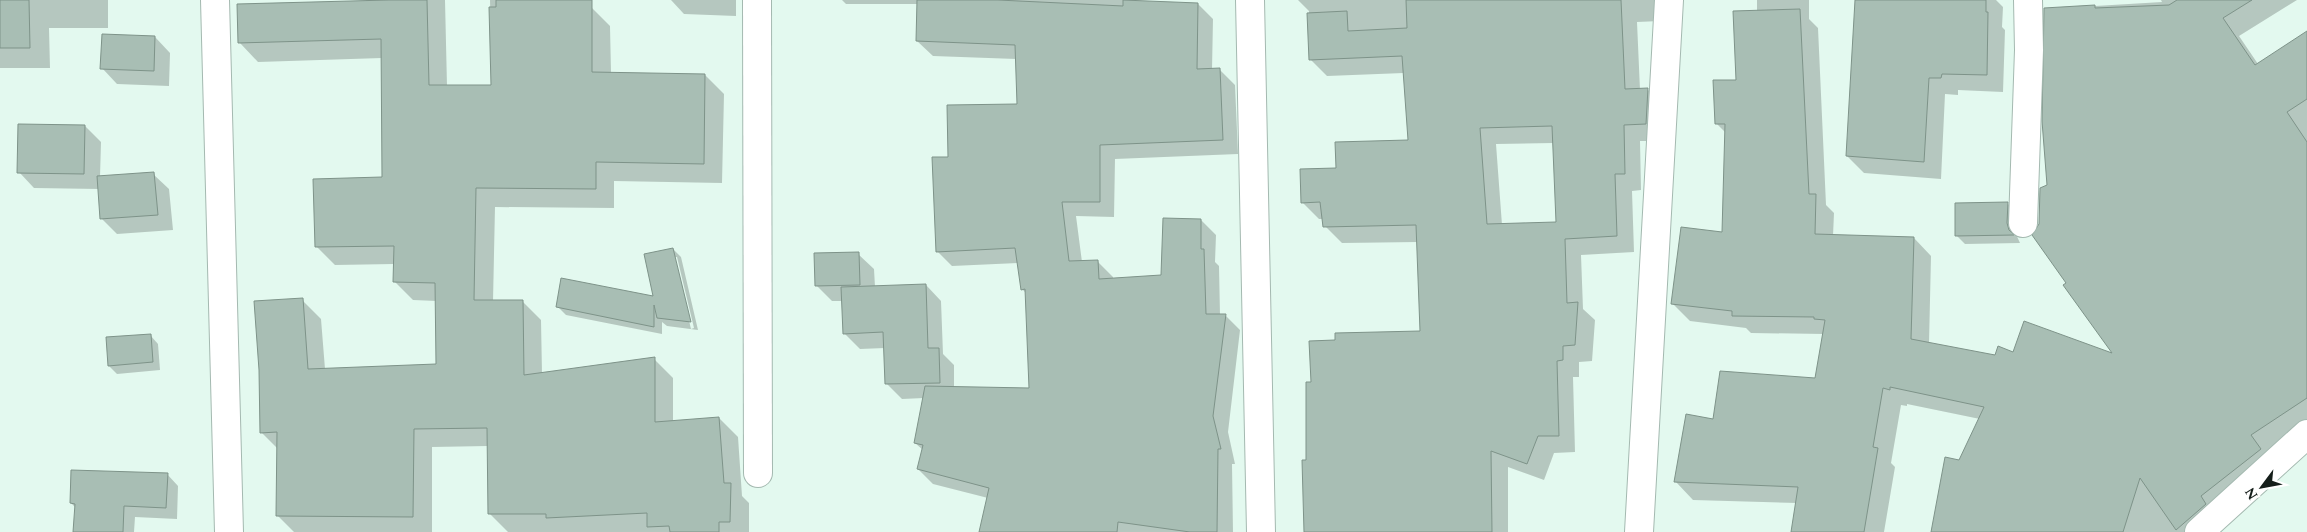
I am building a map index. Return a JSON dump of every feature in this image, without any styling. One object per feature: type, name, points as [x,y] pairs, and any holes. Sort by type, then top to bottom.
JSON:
[{"type":"street","points":[[215,0],[229,532]]},
{"type":"street","points":[[757,0],[758,472]]},
{"type":"street","points":[[1250,0],[1261,532]]},
{"type":"street","points":[[1639,532],[1669,0]]},
{"type":"street","points":[[2023,223],[2029,50],[2028,0]]},
{"type":"street","points":[[2199,532],[2307,434]]},
{"type":"building","points":[[0,0],[29,0],[30,48],[0,48]]},
{"type":"building","points":[[427,0],[429,85],[491,85],[489,7],[496,7],[496,0],[592,0],[592,72],[705,74],[704,164],[596,162],[596,189],[476,188],[474,300],[523,300],[524,375],[655,357],[655,422],[719,417],[724,483],[731,483],[730,522],[719,522],[719,532],[670,532],[669,526],[647,527],[647,513],[546,518],[546,514],[488,514],[487,428],[414,429],[413,517],[276,516],[277,432],[260,433],[259,370],[254,301],[303,298],[308,369],[436,364],[435,283],[393,282],[394,246],[315,247],[313,179],[382,177],[381,39],[238,43],[237,4]]},
{"type":"building","points":[[917,0],[998,0],[1123,6],[1123,0],[1198,3],[1197,69],[1220,68],[1223,140],[1100,145],[1100,202],[1062,202],[1069,261],[1098,260],[1099,279],[1161,275],[1163,218],[1201,219],[1201,249],[1204,249],[1206,314],[1226,314],[1213,416],[1221,449],[1218,449],[1217,532],[1190,532],[1118,522],[1117,532],[979,532],[989,488],[917,469],[923,445],[914,443],[925,386],[1029,388],[1025,289],[1021,290],[1015,248],[936,252],[932,157],[948,157],[947,105],[1017,104],[1015,45],[916,41]]},
{"type":"building","points":[[1406,0],[1621,0],[1625,89],[1648,88],[1646,124],[1624,125],[1625,174],[1615,174],[1617,236],[1565,239],[1567,303],[1578,302],[1575,345],[1563,346],[1563,360],[1557,361],[1559,436],[1538,436],[1527,464],[1491,451],[1492,532],[1304,532],[1302,460],[1306,460],[1306,382],[1311,382],[1309,341],[1335,340],[1335,333],[1420,331],[1416,225],[1323,227],[1320,202],[1301,203],[1300,169],[1336,168],[1335,142],[1408,140],[1402,56],[1309,60],[1307,13],[1347,11],[1348,31],[1407,28]],"holes":[[[1552,126],[1556,222],[1487,224],[1480,128]]]},
{"type":"building","points":[[1855,0],[1986,0],[1986,12],[1988,12],[1987,75],[1942,74],[1941,78],[1929,78],[1924,162],[1846,156]]},
{"type":"building","points":[[2177,0],[2252,0],[2223,18],[2255,65],[2307,31],[2307,99],[2287,112],[2307,142],[2307,398],[2251,435],[2261,449],[2201,496],[2206,504],[2176,530],[2140,478],[2123,532],[1931,532],[1945,457],[1959,460],[1984,407],[1890,387],[1890,390],[1883,388],[1873,447],[1878,448],[1864,532],[1791,532],[1798,487],[1674,482],[1686,414],[1713,419],[1720,371],[1815,378],[1825,320],[1814,319],[1814,317],[1732,316],[1732,311],[1671,304],[1681,227],[1722,232],[1725,124],[1715,124],[1713,80],[1736,80],[1733,11],[1800,9],[1809,194],[1816,194],[1815,234],[1914,237],[1911,339],[1995,355],[1998,346],[2013,352],[2024,321],[2112,353],[2063,285],[2066,283],[2032,235],[2039,224],[2040,188],[2047,185],[2042,121],[2044,8],[2095,5],[2095,8],[2169,5]]},
{"type":"building","points":[[102,34],[155,36],[154,71],[100,69]]},
{"type":"building","points":[[18,124],[85,125],[84,174],[17,173]]},
{"type":"building","points":[[154,172],[158,215],[100,219],[97,176]]},
{"type":"building","points":[[2008,202],[2007,223],[2009,230],[2014,235],[1955,236],[1955,203]]},
{"type":"building","points":[[673,248],[691,322],[657,318],[654,305],[654,327],[556,307],[561,278],[653,296],[644,254]]},
{"type":"building","points":[[859,252],[860,285],[815,286],[814,253]]},
{"type":"building","points":[[926,284],[928,348],[939,348],[940,383],[885,384],[883,332],[843,334],[841,287]]},
{"type":"building","points":[[151,334],[153,362],[108,366],[106,337]]},
{"type":"building","points":[[71,470],[168,473],[166,508],[124,506],[123,532],[73,532],[75,504],[70,503]]}]
